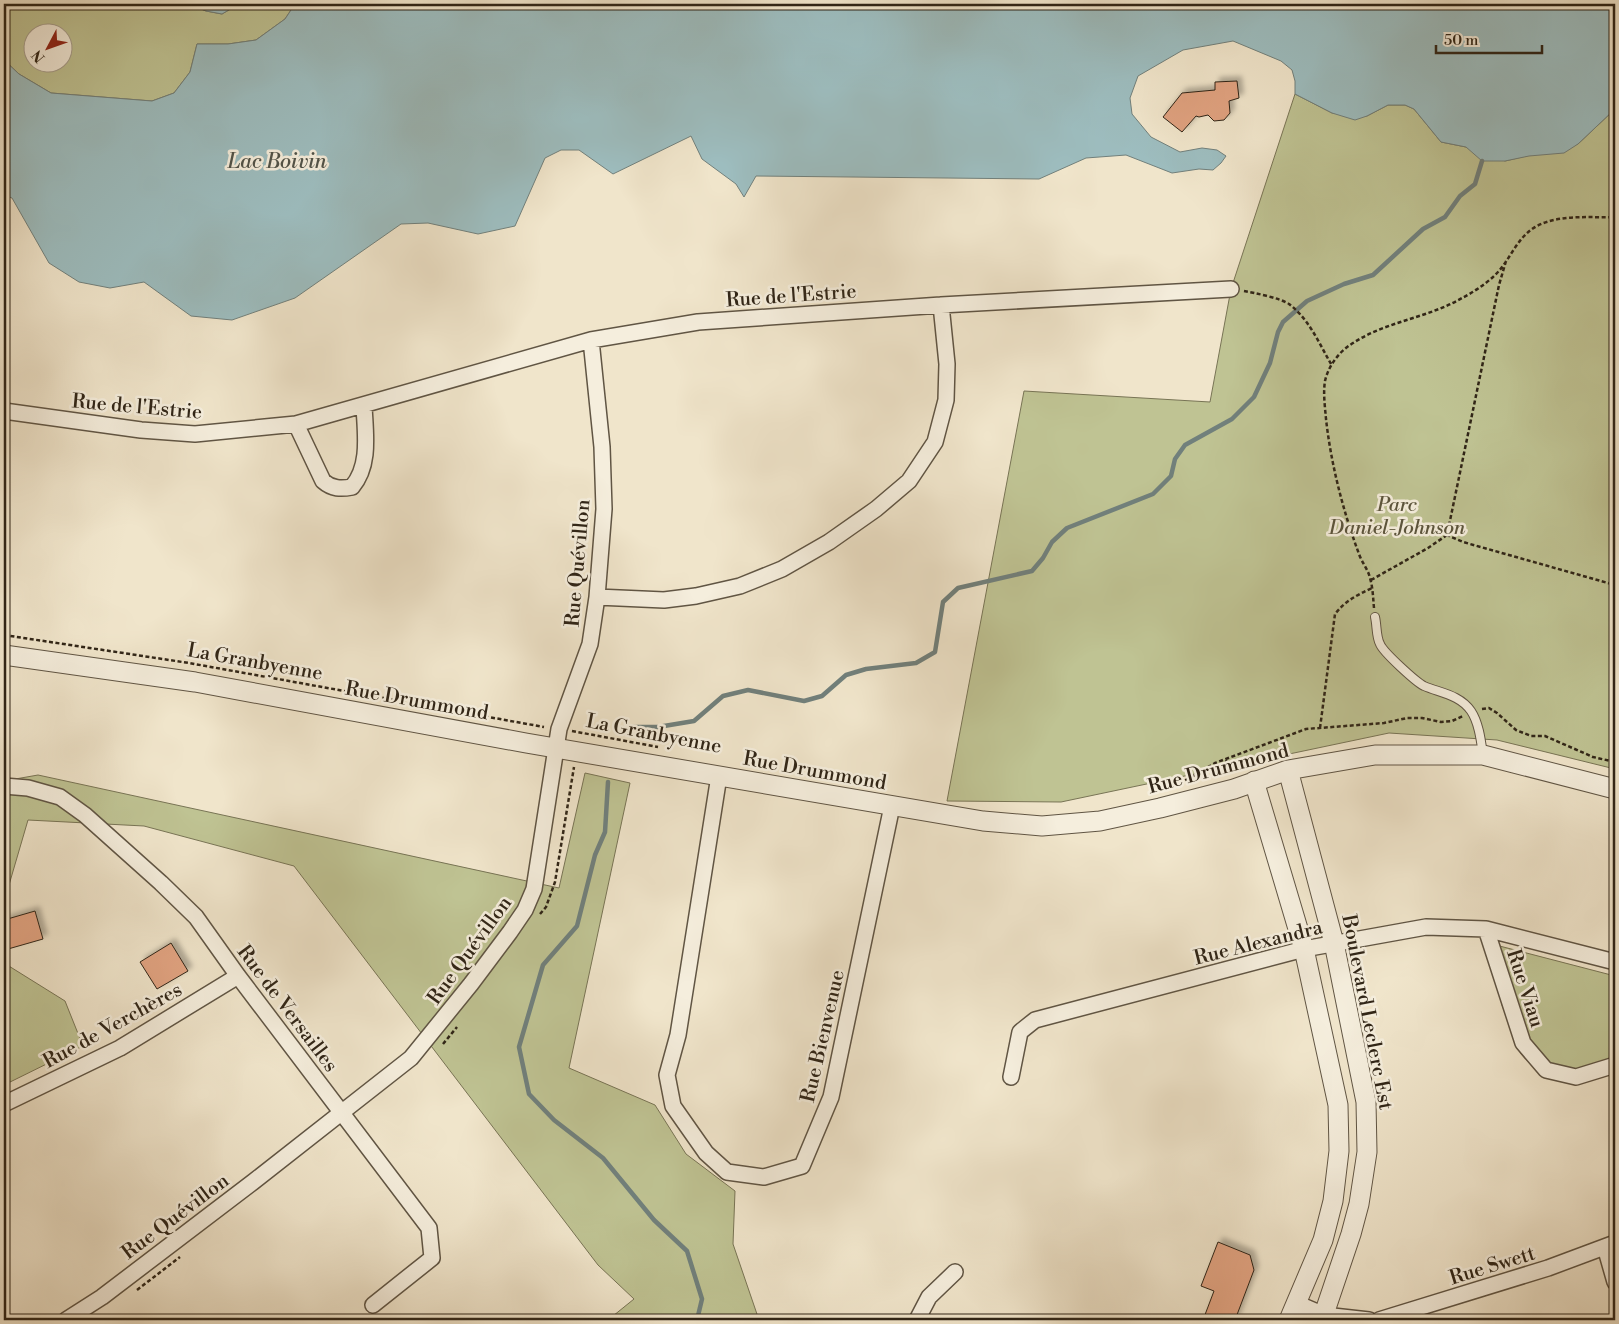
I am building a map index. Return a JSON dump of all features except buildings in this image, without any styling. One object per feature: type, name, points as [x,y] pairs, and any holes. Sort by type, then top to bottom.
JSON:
[{"type":"street","name":"Rue de l'Estrie","points":[[4,412],[141,430],[195,434],[296,424],[591,340],[698,322],[941,305],[1231,289]]},
{"type":"street","points":[[597,597],[664,600],[696,596],[740,586],[782,569],[829,542],[876,510],[909,481],[935,442],[946,400],[947,364],[941,305]]},
{"type":"street","name":"Rue Quévillon","points":[[66,1320],[110,1291],[253,1182],[410,1058],[471,984],[525,910],[534,889],[559,729],[590,644],[597,597],[604,509],[602,447],[591,340]]},
{"type":"street","points":[[296,424],[323,481],[329,486],[336,488],[352,487],[360,479],[364,463],[364,405]]},
{"type":"street","name":"Rue Drummond","points":[[4,655],[195,682],[577,752],[892,806],[984,821],[1042,826],[1100,821],[1234,789],[1288,770],[1375,755],[1483,755],[1615,789]]},
{"type":"street","name":"Boulevard Leclerc Est","points":[[1288,770],[1334,943],[1366,1102],[1367,1152],[1359,1204],[1323,1318]]},
{"type":"street","name":"Rue Bienvenue","points":[[719,776],[678,1035],[667,1075],[673,1106],[706,1153],[727,1172],[764,1177],[802,1166],[832,1098],[892,806]]},
{"type":"street","points":[[1254,781],[1304,950],[1338,1105],[1339,1151],[1332,1201],[1323,1240],[1289,1320]]},
{"type":"street","name":"Rue de Versailles","points":[[4,786],[28,788],[60,797],[85,815],[196,917],[238,976],[429,1228],[432,1258],[373,1306]]},
{"type":"street","name":"Rue Alexandra","points":[[1011,1076],[1020,1032],[1035,1020],[1334,943],[1426,927],[1486,929],[1615,962]]},
{"type":"street","name":"Rue Viau","points":[[1486,929],[1523,1043],[1546,1070],[1576,1076],[1615,1065]]},
{"type":"street","name":"Rue de Verchères","points":[[4,1104],[120,1048],[238,976]]},
{"type":"street","points":[[1610,1245],[1615,1282]]},
{"type":"street","name":"Rue Swett","points":[[1379,1320],[1548,1268],[1610,1245]]},
{"type":"street","points":[[917,1320],[929,1297],[955,1272]]},
{"type":"street","points":[[1296,1303],[1323,1318],[1369,1320]]},
{"type":"lane","points":[[1375,618],[1380,644],[1412,679],[1424,686],[1453,696],[1472,712],[1481,739],[1483,755]]},
{"type":"path","points":[[1375,618],[1371,580],[1367,566],[1360,557],[1329,444],[1324,402],[1325,381],[1331,364],[1348,346],[1384,326],[1439,309],[1461,299],[1493,276],[1517,243],[1536,226],[1565,218],[1615,217]]},
{"type":"path","points":[[1371,580],[1428,548],[1447,535],[1499,285],[1507,258]]},
{"type":"path","points":[[1231,289],[1251,292],[1287,303],[1302,317],[1313,332],[1331,364]]},
{"type":"path","points":[[1447,535],[1463,542],[1615,585]]},
{"type":"path","points":[[1320,728],[1335,614],[1348,600],[1372,588]]},
{"type":"path","name":"La Granbyenne","points":[[4,635],[189,663],[582,732],[660,748]]},
{"type":"path","points":[[1480,709],[1489,708],[1516,730],[1531,736],[1545,736],[1593,757],[1615,762]]},
{"type":"path","points":[[1171,789],[1206,767],[1306,729],[1384,723],[1406,718],[1447,722],[1464,715]]},
{"type":"path","points":[[540,914],[546,907],[555,882],[566,807],[582,732]]},
{"type":"path","points":[[1226,760],[1231,780]]},
{"type":"path","points":[[440,1046],[462,1020]]},
{"type":"path","points":[[136,1291],[182,1256]]},
{"type":"green space","points":[[4,4],[189,4],[206,11],[222,14],[239,4],[295,4],[285,19],[256,40],[228,44],[197,44],[190,72],[174,93],[152,101],[51,93],[19,74],[4,60]]},
{"type":"green space","name":"Parc Daniel-Johnson","points":[[1295,94],[1332,113],[1367,116],[1388,105],[1405,105],[1414,109],[1441,142],[1466,147],[1505,161],[1578,144],[1615,109],[1615,769],[1497,740],[1389,733],[1061,802],[947,801],[1024,391],[1210,402],[1231,289]]},
{"type":"green space","points":[[585,773],[630,783],[569,1068],[655,1105],[686,1154],[735,1191],[733,1244],[759,1320],[608,1320],[634,1299],[598,1265],[294,866],[144,826],[28,820],[4,902],[4,781],[38,775],[559,888]]},
{"type":"green space","points":[[1488,943],[1615,976],[1615,1059],[1585,1074],[1540,1074],[1521,1054],[1502,1005]]},
{"type":"green space","points":[[4,963],[65,1001],[83,1046],[4,1085]]},
{"type":"water","points":[[189,4],[239,4],[222,14],[206,11]]},
{"type":"water","name":"Lac Boivin","points":[[295,4],[1615,4],[1615,109],[1578,144],[1564,153],[1529,156],[1505,161],[1482,161],[1466,147],[1441,142],[1414,109],[1405,105],[1388,105],[1355,120],[1332,113],[1295,94],[1295,81],[1292,70],[1281,61],[1233,41],[1183,50],[1138,76],[1130,98],[1132,114],[1151,137],[1180,152],[1202,148],[1217,150],[1226,156],[1213,170],[1199,169],[1172,173],[1126,155],[1086,158],[1039,179],[756,176],[744,197],[736,184],[702,159],[691,136],[613,174],[579,150],[561,150],[545,158],[515,226],[478,234],[428,223],[401,224],[295,298],[232,320],[191,316],[144,282],[110,288],[79,282],[49,263],[12,198],[4,195],[4,60],[19,74],[51,93],[152,101],[174,93],[190,72],[197,44],[228,44],[256,40],[285,19]]},
{"type":"waterway","points":[[622,733],[630,727],[658,727],[694,721],[723,696],[748,690],[804,701],[822,696],[846,675],[866,669],[916,663],[935,652],[943,602],[958,588],[1032,571],[1043,558],[1052,542],[1067,528],[1153,494],[1171,476],[1175,459],[1185,445],[1232,419],[1254,397],[1270,363],[1278,332],[1283,322],[1307,301],[1344,284],[1373,275],[1423,229],[1445,217],[1460,196],[1475,184],[1482,161]]},
{"type":"waterway","points":[[608,782],[605,832],[595,855],[577,926],[543,965],[519,1047],[529,1094],[554,1120],[603,1158],[654,1220],[687,1251],[702,1299],[697,1320]]}]
